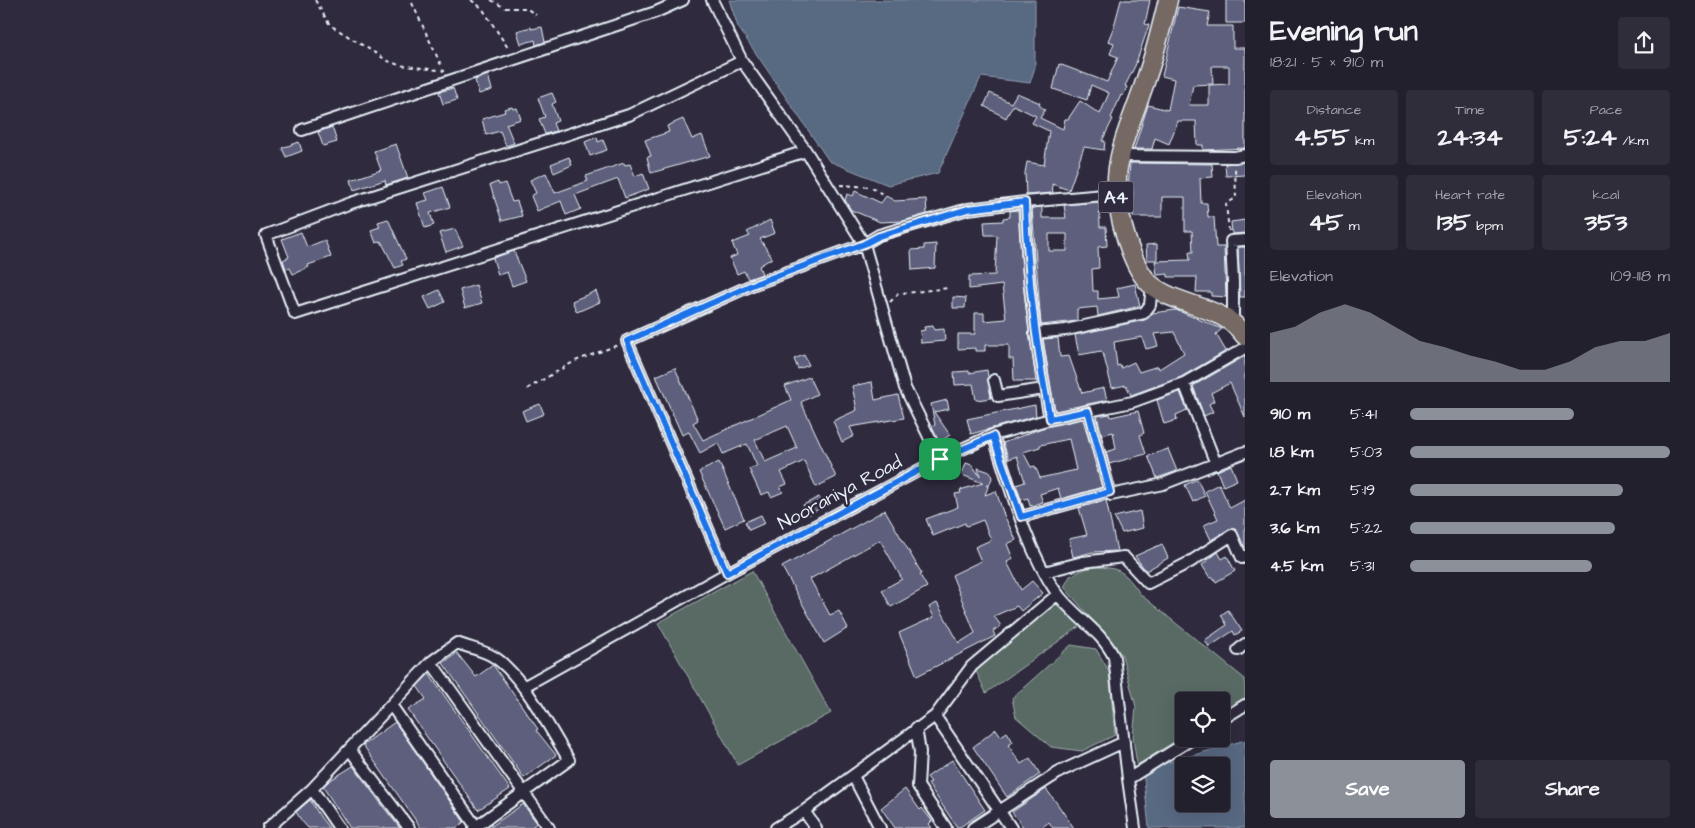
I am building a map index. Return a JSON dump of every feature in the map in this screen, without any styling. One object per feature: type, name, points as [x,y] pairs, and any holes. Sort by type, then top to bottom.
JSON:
[{"type":"highway","name":"A4","points":[[1168,0],[1149,72],[1118,156],[1115,194],[1118,213],[1130,249],[1144,278],[1174,299],[1208,308],[1242,335]]},
{"type":"street","points":[[302,130],[457,80],[656,12],[684,0]]},
{"type":"street","points":[[712,0],[742,61],[806,151],[864,244],[905,388],[940,459]]},
{"type":"street","points":[[742,61],[629,115],[351,203],[266,235],[295,314],[806,151]]},
{"type":"street","points":[[1118,156],[1240,156]]},
{"type":"street","points":[[727,573],[627,341],[752,285],[864,244],[879,236],[968,209],[1115,194]]},
{"type":"street","points":[[1025,202],[1026,253],[1034,333],[1050,419]]},
{"type":"street","points":[[1242,335],[1230,241],[1245,240]]},
{"type":"street","points":[[1034,333],[1066,330],[1144,313],[1150,305],[1152,285]]},
{"type":"street","name":"Nooraniya Road","points":[[523,687],[727,573],[940,459],[993,436],[1050,419],[1132,402],[1184,383],[1242,335]]},
{"type":"street","points":[[994,380],[998,396],[1044,389]]},
{"type":"street","points":[[1184,383],[1216,464]]},
{"type":"street","points":[[1088,411],[1111,495],[1163,484],[1245,452]]},
{"type":"street","points":[[993,436],[1021,517],[1044,572],[1058,594],[1109,645],[1114,657],[1134,827]]},
{"type":"street","points":[[1021,517],[1110,492]]},
{"type":"street","points":[[1044,572],[1083,562],[1124,557],[1148,583],[1190,562],[1232,535],[1242,558],[1245,556]]},
{"type":"street","points":[[776,828],[853,776],[916,728],[935,716],[972,666],[1058,594]]},
{"type":"street","points":[[270,827],[312,789],[350,750],[391,705],[432,662],[457,644],[492,656],[505,664],[523,687],[569,760],[476,827],[391,705]]},
{"type":"street","points":[[432,662],[525,791],[549,828]]},
{"type":"street","points":[[1230,714],[1245,705]]},
{"type":"street","points":[[935,716],[1011,828]]},
{"type":"street","points":[[916,728],[920,752],[918,786],[946,828]]},
{"type":"street","points":[[973,828],[1061,771],[1124,742]]},
{"type":"street","points":[[1128,779],[1179,747]]},
{"type":"street","points":[[350,750],[409,828]]},
{"type":"street","points":[[853,776],[880,828]]},
{"type":"street","points":[[312,789],[339,828]]},
{"type":"street","points":[[804,810],[816,828]]},
{"type":"path","points":[[315,0],[330,25],[388,61],[399,65],[442,69],[457,80]]},
{"type":"path","points":[[471,0],[482,8],[508,48],[502,64]]},
{"type":"path","points":[[491,0],[505,8],[526,8],[536,15]]},
{"type":"path","points":[[412,3],[442,65]]},
{"type":"path","points":[[1230,241],[1226,204],[1236,198],[1240,156]]},
{"type":"path","points":[[825,184],[870,187],[884,195]]},
{"type":"path","points":[[884,309],[898,294],[948,288]]},
{"type":"path","points":[[527,388],[575,361],[627,341]]},
{"type":"green space","points":[[1089,567],[1120,571],[1130,580],[1141,595],[1245,679],[1245,698],[1230,707],[1230,692],[1175,692],[1175,742],[1137,765],[1133,738],[1136,707],[1122,655],[1064,587],[1070,576]]},
{"type":"green space","points":[[752,571],[831,713],[738,765],[658,623]]},
{"type":"green space","points":[[1054,602],[1080,626],[986,693],[976,671]]},
{"type":"green space","points":[[1071,645],[1096,649],[1109,671],[1115,735],[1082,751],[1051,747],[1016,717],[1012,698]]},
{"type":"water","points":[[729,0],[1035,0],[1035,67],[1030,83],[981,77],[938,173],[888,185],[829,161],[738,27]]},
{"type":"water","points":[[1245,740],[1245,828],[1149,828],[1143,770],[1175,761],[1175,812],[1230,812],[1230,757],[1187,757],[1221,747],[1230,747],[1230,744]]},
{"type":"building","points":[[1121,0],[1150,0],[1145,24],[1149,25],[1135,66],[1125,86],[1127,87],[1123,96],[1121,95],[1111,118],[1113,119],[1102,141],[1105,141],[1104,150],[1084,147],[1069,190],[1052,184],[1053,193],[1026,195],[1025,173],[1027,162],[1044,165],[1049,131],[1032,123],[1036,116],[1013,105],[1006,118],[984,106],[990,93],[1011,103],[1017,93],[1040,103],[1039,105],[1045,110],[1040,118],[1063,129],[1065,119],[1068,119],[1080,101],[1100,114],[1109,93],[1091,85],[1087,100],[1053,89],[1059,64],[1107,82],[1118,57],[1110,54],[1114,43],[1108,41]]},
{"type":"building","points":[[1226,0],[1245,0],[1245,23],[1226,23]]},
{"type":"building","points":[[1178,7],[1210,12],[1207,26],[1233,26],[1233,48],[1245,48],[1245,148],[1203,150],[1203,145],[1197,145],[1196,121],[1178,121],[1169,144],[1155,138],[1152,149],[1134,149],[1148,105],[1168,110],[1174,79],[1162,76]],"holes":[[[1212,66],[1229,66],[1229,84],[1209,85],[1209,105],[1189,105],[1193,85],[1213,84]]]},
{"type":"building","points":[[531,27],[531,29],[542,27],[545,42],[536,45],[535,40],[521,44],[517,31]]},
{"type":"building","points":[[488,75],[492,90],[479,94],[475,80]]},
{"type":"building","points":[[453,88],[457,100],[443,104],[439,92]]},
{"type":"building","points":[[552,93],[556,102],[552,104],[558,121],[553,123],[556,131],[545,134],[539,119],[545,117],[538,98]]},
{"type":"building","points":[[512,107],[513,109],[517,108],[521,119],[506,124],[514,143],[506,146],[500,131],[486,135],[482,119],[505,112],[504,109]]},
{"type":"building","points":[[683,119],[692,139],[702,135],[710,156],[651,173],[647,157],[651,156],[645,140],[669,132],[667,126]]},
{"type":"building","points":[[332,127],[337,142],[323,146],[318,132]]},
{"type":"building","points":[[597,137],[598,142],[603,140],[607,150],[590,156],[585,142]]},
{"type":"building","points":[[299,142],[302,151],[286,157],[282,148]]},
{"type":"building","points":[[396,144],[408,178],[386,185],[385,180],[354,190],[351,180],[381,170],[374,151]]},
{"type":"building","points":[[569,157],[572,165],[554,173],[551,164]]},
{"type":"building","points":[[1245,162],[1245,175],[1226,176],[1225,164]]},
{"type":"building","points":[[624,163],[625,165],[630,164],[635,176],[643,173],[649,189],[625,198],[618,179],[575,195],[581,209],[566,215],[561,201],[537,211],[531,196],[536,193],[530,180],[546,173],[555,193],[588,181],[586,176]]},
{"type":"building","points":[[1130,163],[1212,164],[1213,177],[1200,178],[1201,203],[1207,203],[1208,217],[1214,217],[1216,247],[1224,247],[1226,297],[1211,296],[1211,292],[1196,292],[1197,277],[1168,277],[1168,274],[1157,275],[1155,261],[1190,260],[1189,252],[1193,252],[1192,231],[1185,231],[1185,197],[1162,197],[1162,217],[1133,217],[1133,190],[1128,190]]},
{"type":"building","points":[[498,182],[499,185],[505,183],[512,202],[517,201],[522,216],[502,221],[490,185]]},
{"type":"building","points":[[443,187],[450,207],[430,213],[434,225],[425,228],[417,203],[428,200],[425,193]]},
{"type":"building","points":[[855,191],[881,203],[886,196],[895,201],[926,199],[927,214],[903,221],[880,222],[851,210],[845,200],[847,194],[853,196]]},
{"type":"building","points":[[1099,202],[1100,227],[1106,227],[1107,246],[1098,247],[1099,268],[1092,269],[1093,291],[1098,291],[1098,299],[1119,297],[1117,288],[1135,284],[1140,306],[1098,316],[1097,307],[1077,309],[1077,321],[1041,325],[1032,208],[1042,207],[1042,218],[1066,218],[1064,205]],"holes":[[[1049,234],[1067,234],[1067,251],[1049,251]]]},
{"type":"building","points":[[1018,210],[1023,284],[1036,381],[1014,381],[1013,359],[1009,359],[1009,345],[985,345],[985,351],[975,351],[975,348],[958,349],[958,334],[975,334],[975,313],[984,313],[984,321],[1006,319],[1002,285],[969,289],[969,276],[995,275],[997,235],[985,235],[984,222],[1003,221],[1003,218],[1010,217],[1010,211]]},
{"type":"building","points":[[388,219],[406,259],[401,261],[403,265],[395,268],[381,241],[376,243],[371,230],[380,227],[378,222]]},
{"type":"building","points":[[770,220],[775,233],[760,239],[772,258],[759,266],[762,274],[748,279],[744,271],[737,274],[730,258],[737,255],[732,243],[750,236],[747,232]]},
{"type":"building","points":[[1245,220],[1245,233],[1232,234],[1231,222]]},
{"type":"building","points":[[455,229],[463,246],[446,252],[439,233]]},
{"type":"building","points":[[301,232],[307,247],[325,240],[331,257],[308,265],[309,267],[293,274],[290,268],[286,269],[283,260],[289,257],[282,239]]},
{"type":"building","points":[[936,244],[935,268],[912,270],[911,250],[924,249],[924,245]]},
{"type":"building","points":[[1157,244],[1157,260],[1147,260],[1146,245]]},
{"type":"building","points":[[1238,247],[1245,247],[1245,297],[1240,297]]},
{"type":"building","points":[[514,251],[526,281],[512,286],[507,272],[498,275],[493,258]]},
{"type":"building","points":[[476,285],[482,303],[465,308],[460,290]]},
{"type":"building","points":[[439,290],[445,302],[430,309],[424,297]]},
{"type":"building","points":[[596,291],[600,302],[577,312],[572,301]]},
{"type":"building","points":[[953,297],[966,298],[965,308],[953,308]]},
{"type":"building","points":[[1176,310],[1222,329],[1216,334],[1226,351],[1181,377],[1131,395],[1126,385],[1112,388],[1103,353],[1101,351],[1079,355],[1075,335],[1145,320],[1152,313]],"holes":[[[1174,332],[1184,353],[1159,369],[1158,366],[1139,372],[1134,362],[1121,368],[1120,365],[1117,366],[1114,342],[1142,337],[1146,349],[1158,346],[1154,334]]]},
{"type":"building","points":[[933,326],[934,330],[944,329],[945,341],[921,343],[920,331],[925,330],[924,327]]},
{"type":"building","points":[[1058,338],[1060,357],[1069,356],[1082,393],[1104,388],[1107,400],[1055,411],[1043,339]]},
{"type":"building","points":[[804,355],[809,365],[798,369],[794,359]]},
{"type":"building","points":[[1245,356],[1245,417],[1230,383],[1211,393],[1214,401],[1209,404],[1213,412],[1204,416],[1193,386]]},
{"type":"building","points":[[675,368],[698,420],[693,423],[703,440],[791,400],[785,386],[809,377],[817,394],[801,402],[836,477],[816,487],[804,461],[781,472],[787,484],[780,487],[783,492],[771,497],[769,492],[761,495],[749,469],[757,466],[747,444],[723,454],[718,443],[700,453],[689,432],[682,435],[656,376]],"holes":[[[787,426],[797,448],[765,462],[755,440]]]},
{"type":"building","points":[[987,370],[991,398],[976,400],[973,384],[955,385],[954,372],[969,371],[969,373]]},
{"type":"building","points":[[872,382],[875,400],[898,395],[904,418],[850,427],[854,436],[842,442],[833,421],[857,410],[852,386]]},
{"type":"building","points":[[1180,392],[1187,410],[1176,415],[1177,420],[1164,424],[1157,400]]},
{"type":"building","points":[[947,400],[949,409],[934,412],[950,435],[939,442],[932,427],[935,425],[931,404]]},
{"type":"building","points":[[540,404],[544,414],[526,421],[522,411]]},
{"type":"building","points":[[1035,405],[1036,416],[971,434],[967,419]]},
{"type":"building","points":[[1138,411],[1144,433],[1140,435],[1146,454],[1109,464],[1106,452],[1116,449],[1113,432],[1102,435],[1097,416],[1110,414],[1111,417]]},
{"type":"building","points":[[1083,419],[1102,487],[1061,499],[1058,488],[1040,494],[1043,502],[1030,506],[1028,498],[1021,500],[1016,485],[1025,482],[1017,456],[1009,459],[1003,443],[1042,428]],"holes":[[[1069,439],[1076,470],[1040,478],[1035,466],[1031,467],[1023,452],[1040,447],[1040,445]]]},
{"type":"building","points":[[1168,449],[1177,471],[1157,478],[1148,456]]},
{"type":"building","points":[[719,462],[744,519],[725,528],[699,472]]},
{"type":"building","points":[[966,463],[972,465],[980,476],[978,468],[990,472],[992,478],[989,486],[986,485],[988,487],[985,495],[996,491],[1004,515],[1016,540],[1007,544],[1013,559],[1007,562],[1021,590],[1032,581],[1043,593],[1021,611],[1017,606],[994,616],[1001,626],[993,631],[995,636],[917,676],[899,633],[934,617],[929,607],[937,603],[959,643],[975,633],[952,575],[981,561],[975,547],[991,540],[983,520],[966,526],[965,523],[933,536],[926,519],[958,507],[955,494],[961,493],[960,490],[983,483],[962,475]]},
{"type":"building","points":[[1231,465],[1237,480],[1223,486],[1217,471]]},
{"type":"building","points":[[1197,479],[1205,496],[1193,502],[1185,485]]},
{"type":"building","points":[[1219,484],[1230,508],[1245,500],[1245,548],[1235,529],[1229,529],[1211,540],[1204,525],[1218,519],[1205,491]]},
{"type":"building","points":[[819,497],[824,506],[808,515],[803,505]]},
{"type":"building","points":[[1106,500],[1117,551],[1093,552],[1073,557],[1069,539],[1087,535],[1079,508]]},
{"type":"building","points":[[885,510],[922,574],[920,575],[927,587],[891,607],[882,590],[902,579],[880,540],[810,579],[830,615],[839,611],[848,628],[824,643],[782,567]]},
{"type":"building","points":[[1140,511],[1143,528],[1122,533],[1114,517]]},
{"type":"building","points":[[761,515],[765,523],[749,530],[745,522]]},
{"type":"building","points":[[1162,544],[1168,558],[1146,571],[1135,556]]},
{"type":"building","points":[[1218,552],[1222,559],[1227,556],[1235,571],[1216,582],[1213,577],[1210,578],[1202,565]]},
{"type":"building","points":[[1228,610],[1242,631],[1235,635],[1233,631],[1209,647],[1205,640],[1227,625],[1221,615]]},
{"type":"building","points":[[457,653],[476,677],[493,665],[538,729],[536,730],[556,755],[524,778],[443,663]]},
{"type":"building","points":[[429,674],[510,789],[478,810],[408,710],[426,699],[417,686]]},
{"type":"building","points":[[395,722],[464,822],[456,828],[421,828],[363,745]]},
{"type":"building","points":[[996,729],[1001,736],[1007,732],[1013,742],[1008,745],[1021,764],[1030,758],[1040,774],[1007,797],[973,747]]},
{"type":"building","points":[[952,760],[985,810],[960,827],[957,827],[928,784],[931,782],[927,777]]},
{"type":"building","points":[[353,766],[400,828],[350,828],[323,787]]},
{"type":"building","points":[[905,789],[920,810],[922,808],[932,821],[929,824],[932,828],[895,828],[881,808]]},
{"type":"building","points":[[1046,789],[1074,828],[1053,828],[1049,822],[1041,828],[1024,828],[1012,812]]},
{"type":"building","points":[[310,800],[329,828],[308,828],[301,820],[296,812]]},
{"type":"building","points":[[523,804],[537,823],[530,828],[489,828]]},
{"type":"route","points":[[1025,202],[1026,253],[1034,333],[1050,419],[1088,411],[1110,492],[1021,517],[993,436],[940,459],[727,573],[627,341],[752,285],[864,244],[879,236],[968,209],[1025,202]]}]
